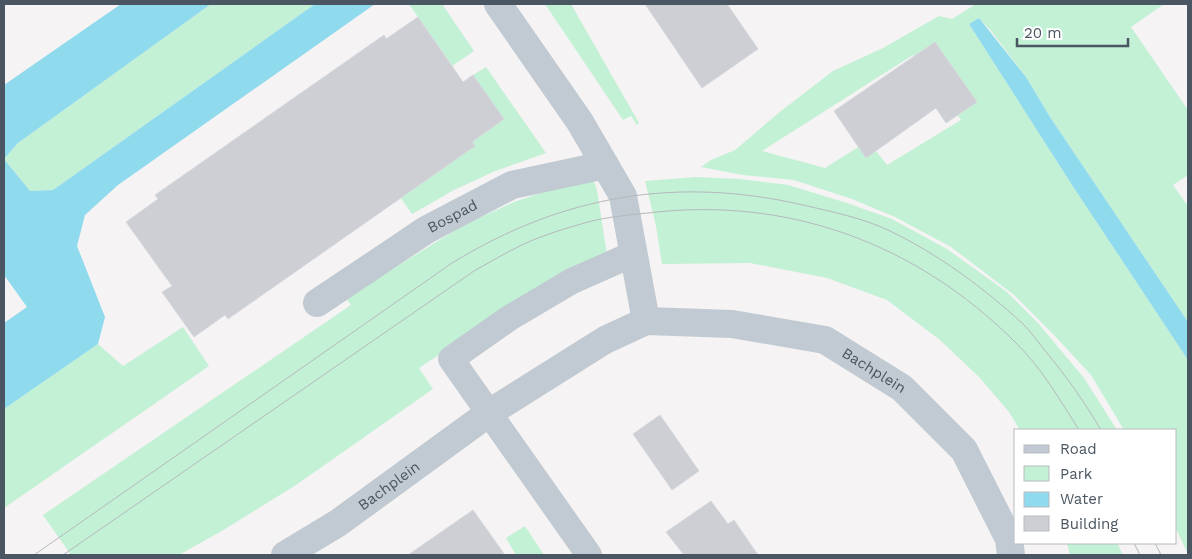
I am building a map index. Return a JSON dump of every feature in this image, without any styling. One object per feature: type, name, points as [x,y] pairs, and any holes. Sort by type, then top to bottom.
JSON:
[{"type":"street","points":[[498,4],[580,122],[623,196],[646,321]]},
{"type":"street","name":"Bospad","points":[[317,303],[426,230],[512,184],[605,165]]},
{"type":"street","points":[[589,555],[451,359],[511,317],[572,281],[633,254]]},
{"type":"street","name":"Bachplein","points":[[285,555],[338,523],[489,413],[605,340],[646,321],[732,324],[824,340],[902,388],[964,450],[1009,539],[1011,555]]},
{"type":"green space","points":[[211,4],[315,4],[53,190],[30,191],[4,159],[18,143]]},
{"type":"green space","points":[[409,4],[442,4],[474,51],[452,66]]},
{"type":"green space","points":[[545,4],[571,4],[639,123],[637,125],[631,116],[623,120]]},
{"type":"green space","points":[[976,4],[1164,4],[1131,27],[1188,110],[1188,175],[1173,185],[1188,206],[1188,322],[1050,117],[1026,77],[979,18],[969,24],[1072,185],[1188,360],[1188,554],[1177,531],[1177,429],[1123,429],[1091,375],[1014,295],[951,247],[895,217],[852,199],[794,180],[743,175],[701,167],[711,160],[735,150],[833,71],[883,48],[939,16],[952,19]],"holes":[[[913,55],[961,120],[887,165],[868,141],[825,168],[762,151]]]},
{"type":"green space","points":[[486,67],[546,153],[495,171],[454,190],[412,214],[398,194],[475,146],[472,142],[503,119],[473,75]]},
{"type":"green space","points":[[592,176],[597,190],[607,255],[552,281],[419,368],[433,389],[296,485],[225,529],[179,555],[71,555],[43,515],[351,305],[346,298],[462,226],[514,202]]},
{"type":"green space","points":[[696,177],[739,179],[788,185],[892,219],[947,249],[1007,292],[1038,323],[1084,378],[1116,429],[1019,429],[1009,412],[980,378],[940,340],[887,300],[827,278],[750,263],[662,264],[656,226],[645,181]]},
{"type":"green space","points":[[183,327],[209,366],[4,508],[4,409],[98,344],[123,366]]},
{"type":"green space","points":[[525,526],[544,555],[516,555],[506,538]]},
{"type":"green space","points":[[1067,544],[1118,544],[1123,555],[1070,555]]},
{"type":"water","points":[[121,4],[211,4],[18,143],[4,159],[4,85]]},
{"type":"water","points":[[315,4],[375,4],[118,185],[85,215],[77,246],[105,317],[98,344],[4,409],[4,323],[27,307],[4,275],[4,159],[30,191],[53,190]]},
{"type":"water","points":[[979,18],[1026,77],[1050,117],[1188,322],[1188,360],[1072,185],[969,24]]},
{"type":"building","points":[[645,4],[727,4],[758,49],[702,88]]},
{"type":"building","points":[[418,17],[463,82],[473,75],[504,119],[472,142],[475,146],[228,319],[225,315],[194,337],[162,292],[172,286],[126,222],[158,199],[155,195],[384,35],[386,39]]},
{"type":"building","points":[[935,42],[977,102],[946,123],[936,108],[866,158],[834,111]]},
{"type":"building","points":[[660,415],[699,471],[672,490],[633,434]]},
{"type":"building","points":[[711,501],[728,524],[734,520],[758,555],[684,555],[666,532]]},
{"type":"building","points":[[473,510],[505,555],[408,555]]},
{"type":"tram line","points":[[34,555],[452,263],[494,240],[536,221],[579,207],[622,198],[666,193],[711,192],[756,196],[837,213],[869,222],[890,231],[943,261],[993,298],[1023,324],[1066,377],[1100,429]]},
{"type":"tram line","points":[[63,555],[474,271],[518,247],[547,235],[588,222],[625,215],[700,210],[750,212],[799,220],[846,234],[892,253],[935,278],[977,307],[1015,342],[1042,373],[1078,429]]},
{"type":"tram line","points":[[1134,544],[1140,555]]},
{"type":"tram line","points":[[1156,544],[1161,555]]}]
